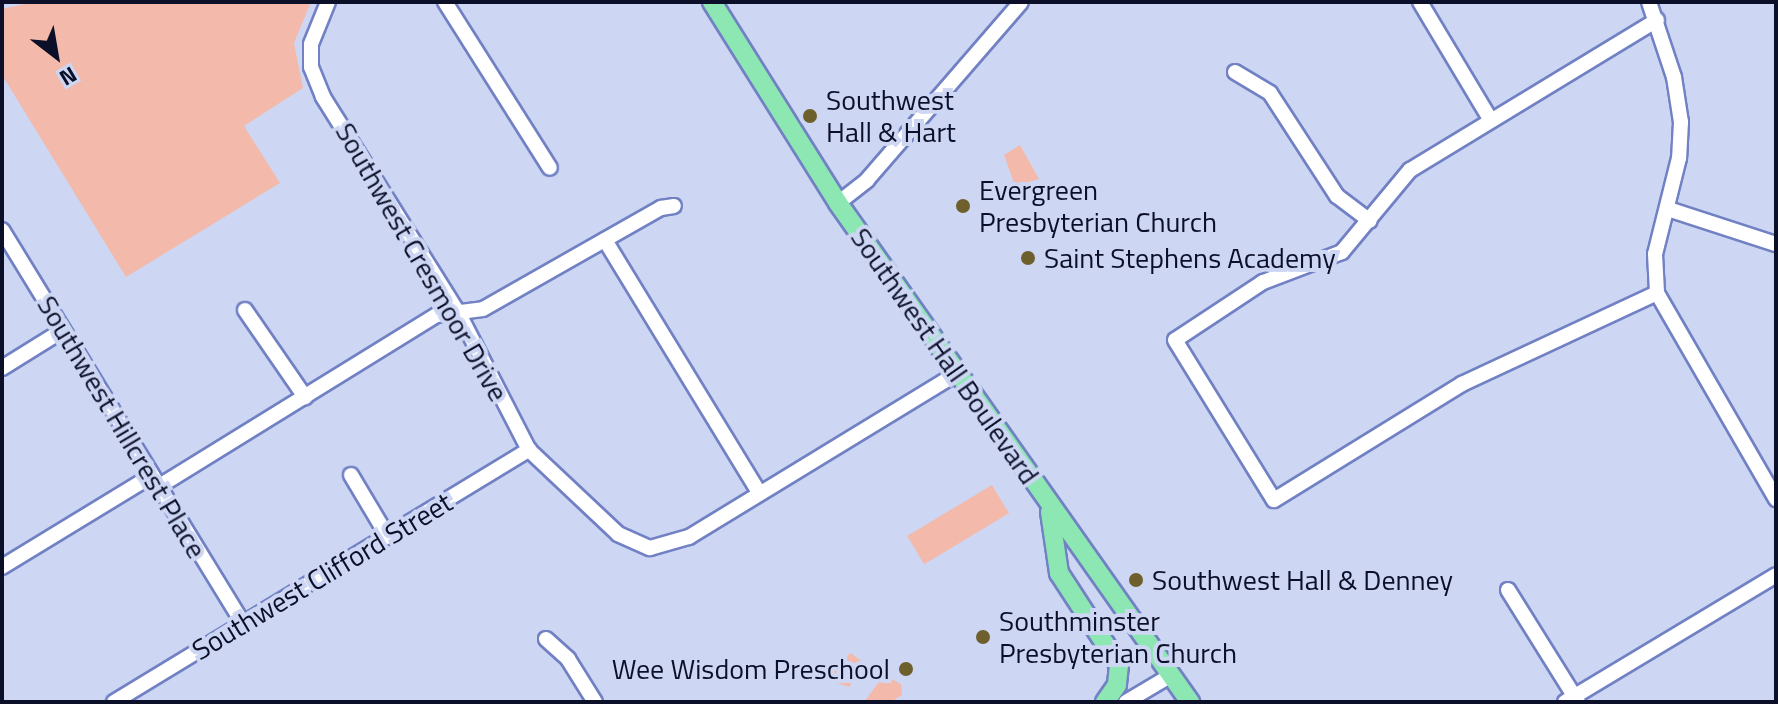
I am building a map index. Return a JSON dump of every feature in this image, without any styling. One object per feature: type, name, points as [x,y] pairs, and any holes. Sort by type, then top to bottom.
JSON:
[{"type":"main road","name":"Southwest Hall Boulevard","points":[[712,2],[838,203],[1168,677],[1190,702]]},
{"type":"main road","points":[[1049,507],[1059,573],[1119,665],[1117,685],[1105,702]]},
{"type":"street","name":"Southwest Cresmoor Drive","points":[[328,2],[311,44],[315,80],[458,312],[529,450],[618,534],[650,548],[689,537],[956,374]]},
{"type":"street","points":[[445,2],[550,168]]},
{"type":"street","points":[[838,203],[867,180],[1021,2]]},
{"type":"street","points":[[1420,2],[1490,119]]},
{"type":"street","points":[[1649,2],[1657,20],[1681,122],[1668,209],[1655,254],[1657,293],[1776,499]]},
{"type":"street","points":[[1657,20],[1410,170],[1342,252],[1263,282],[1175,340],[1274,500],[1462,384],[1657,293]]},
{"type":"street","points":[[1235,72],[1270,93],[1337,196],[1370,221]]},
{"type":"street","points":[[2,567],[305,397],[437,315],[483,309],[661,208],[674,206]]},
{"type":"street","points":[[1668,209],[1776,244]]},
{"type":"street","name":"Southwest Hillcrest Place","points":[[2,230],[243,623]]},
{"type":"street","points":[[605,240],[759,492]]},
{"type":"street","points":[[245,310],[305,397]]},
{"type":"street","points":[[2,368],[63,330]]},
{"type":"street","name":"Southwest Clifford Street","points":[[114,702],[529,450]]},
{"type":"street","points":[[351,475],[388,537]]},
{"type":"street","points":[[1508,590],[1573,700],[1776,575]]},
{"type":"street","points":[[546,639],[568,659],[595,702]]},
{"type":"street","points":[[1126,702],[1168,677]]},
{"type":"shaded area","points":[[33,2],[311,2],[294,43],[303,88],[244,126],[280,183],[126,277],[2,75],[2,9]]},
{"type":"shaded area","points":[[1020,145],[1039,179],[1015,186],[1004,155]]},
{"type":"shaded area","points":[[992,485],[1009,513],[924,564],[907,536]]},
{"type":"shaded area","points":[[851,653],[865,664],[849,687],[831,681],[830,670]]},
{"type":"shaded area","points":[[884,675],[901,684],[902,695],[891,702],[864,702]]},
{"type":"place","name":"Southwest Hall & Hart","points":[[810,116]]},
{"type":"place","name":"Evergreen Presbyterian Church","points":[[963,206]]},
{"type":"place","name":"Saint Stephens Academy","points":[[1028,258]]},
{"type":"place","name":"Southwest Hall & Denney","points":[[1136,580]]},
{"type":"place","name":"Southminster Presbyterian Church","points":[[983,637]]},
{"type":"place","name":"Wee Wisdom Preschool","points":[[906,669]]}]
